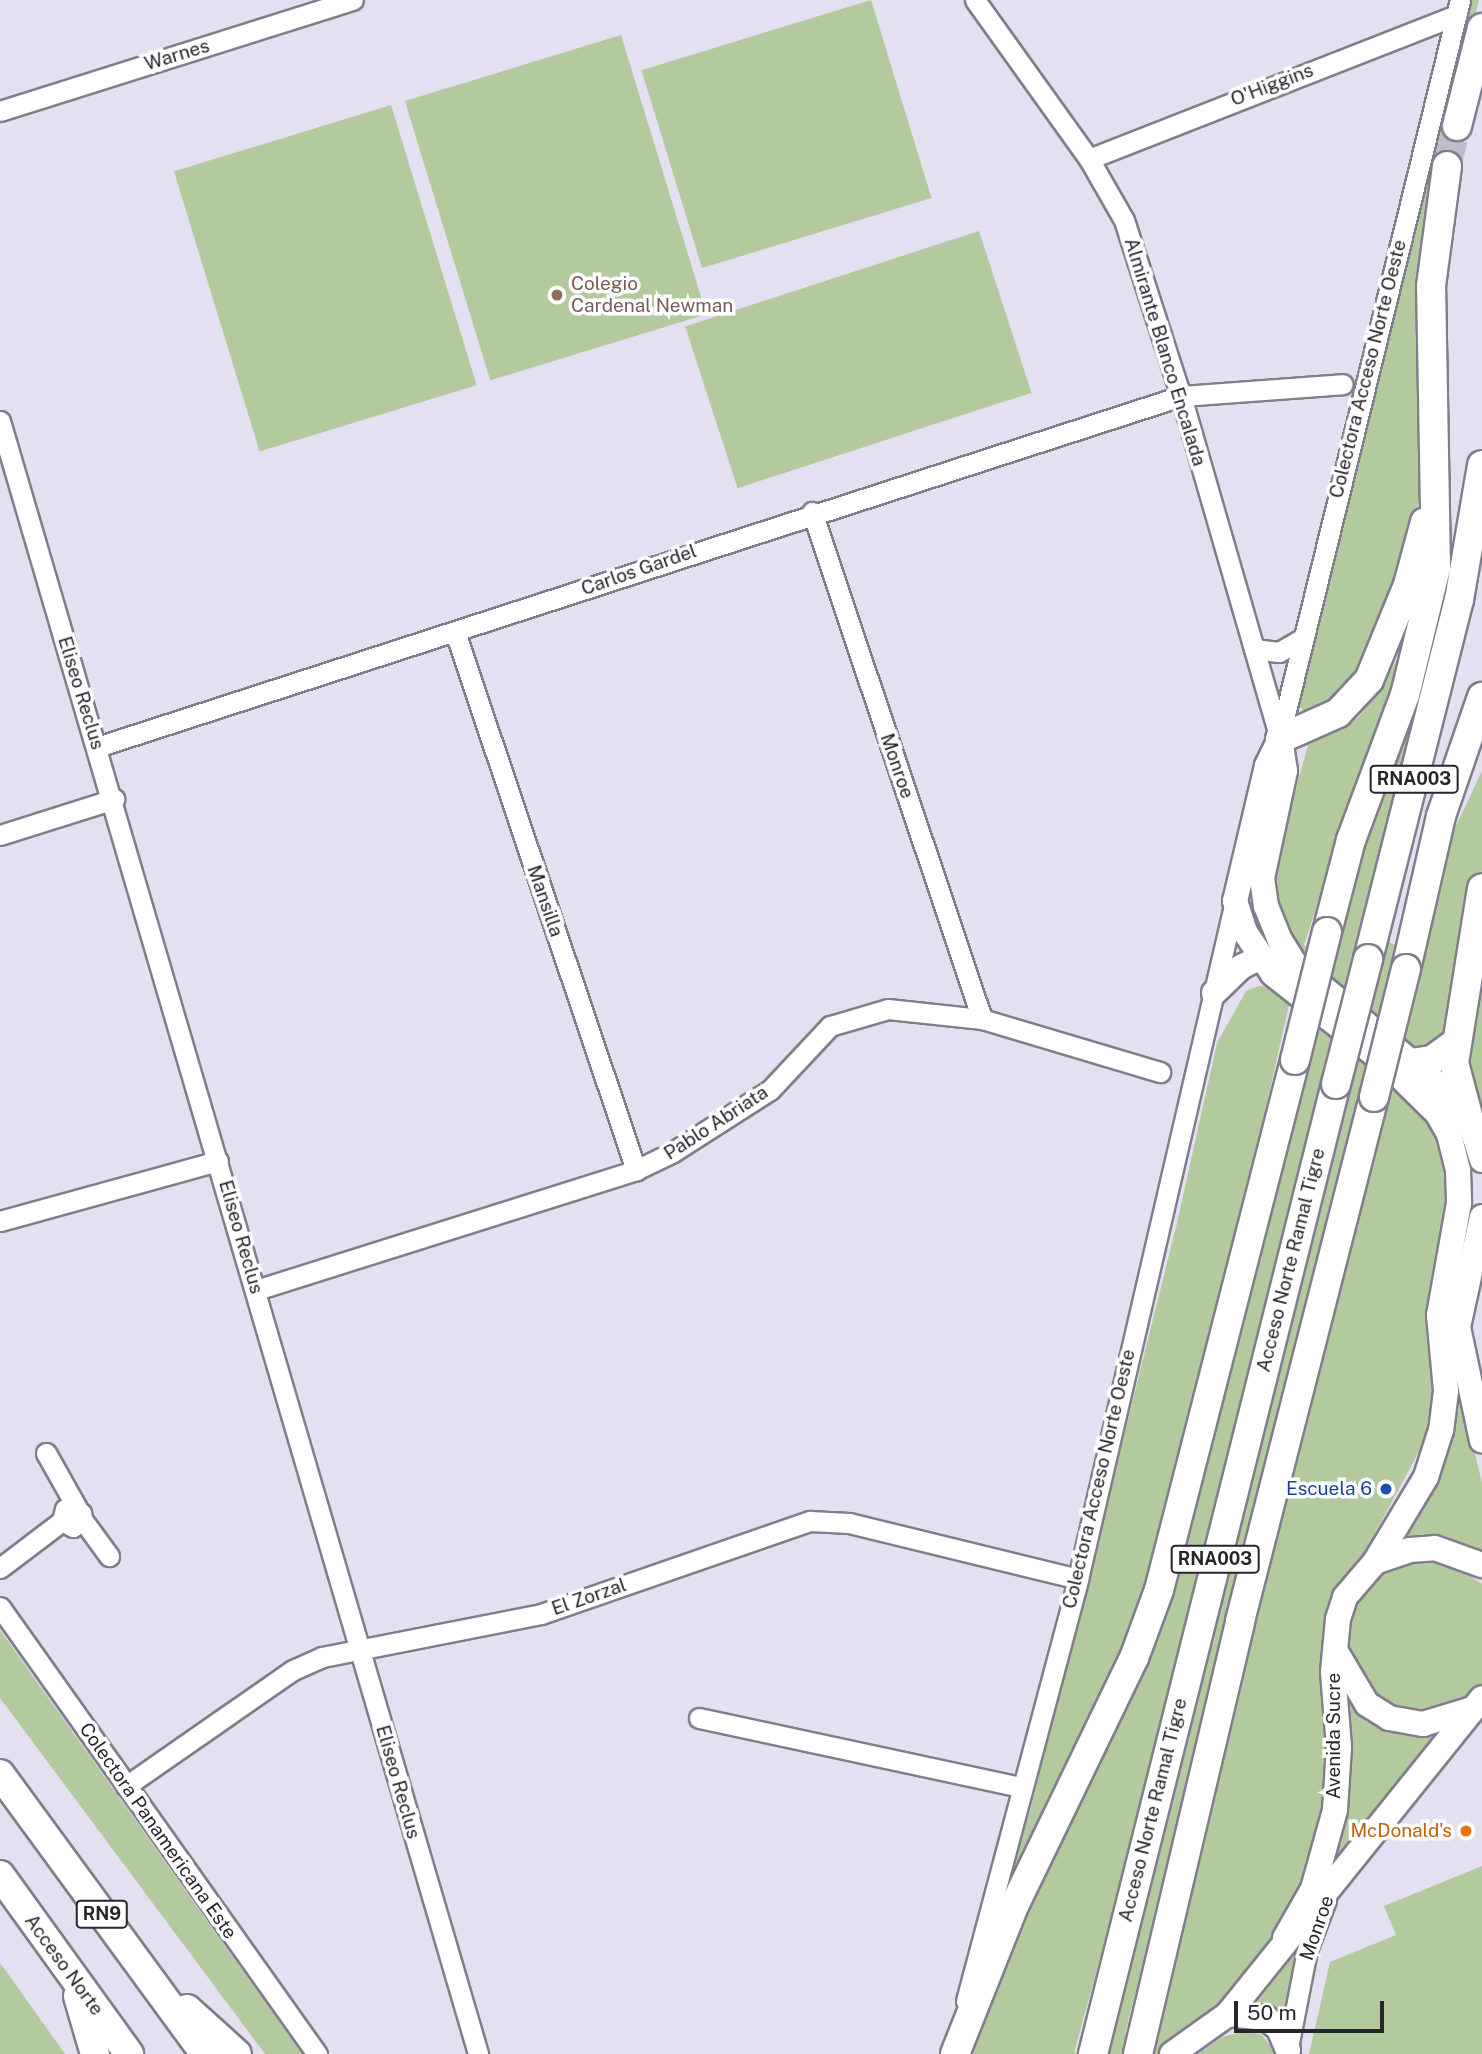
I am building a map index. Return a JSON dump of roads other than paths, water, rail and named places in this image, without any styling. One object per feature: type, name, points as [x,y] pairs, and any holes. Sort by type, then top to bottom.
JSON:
[{"type":"highway","points":[[1457,126],[1482,28]]},
{"type":"highway","points":[[955,2054],[1014,1906],[1134,1658],[1159,1590],[1351,840],[1405,695],[1429,607],[1436,568],[1432,286],[1447,166]]},
{"type":"highway","points":[[1280,738],[1338,713],[1368,680],[1408,585],[1436,464]]},
{"type":"highway","name":"Acceso Norte Ramal Tigre","points":[[1095,2045],[1459,600],[1482,465]]},
{"type":"highway","name":"Acceso Norte Ramal Tigre","points":[[1138,2054],[1240,1620],[1406,970],[1441,816],[1482,697]]},
{"type":"highway","points":[[1469,1119],[1457,1087],[1454,1063],[1482,888]]},
{"type":"highway","points":[[1402,1064],[1446,1054],[1457,1042]]},
{"type":"highway","name":"RN9","points":[[0,1774],[205,2054]]},
{"type":"highway","name":"Acceso Norte","points":[[0,1875],[129,2054]]},
{"type":"highway","points":[[144,1971],[237,2054]]},
{"type":"highway","points":[[72,1976],[95,2054]]},
{"type":"main road","points":[[1235,901],[1267,766],[1280,738]]},
{"type":"main road","name":"Almirante Blanco Encalada","points":[[1280,738],[1285,771],[1262,878],[1266,906],[1295,964],[1402,1064],[1449,1133],[1458,1171],[1459,1203],[1439,1315],[1446,1391],[1441,1430],[1426,1477],[1375,1562]]},
{"type":"main road","name":"Almirante Blanco Encalada","points":[[1235,901],[1259,958],[1402,1064],[1469,1119],[1482,1160]]},
{"type":"main road","points":[[1213,993],[1241,967],[1259,958],[1295,964]]},
{"type":"main road","points":[[1482,1217],[1478,1252],[1458,1327],[1461,1358],[1482,1441]]},
{"type":"main road","points":[[1375,1562],[1409,1550],[1435,1548],[1459,1553],[1482,1565]]},
{"type":"main road","name":"Avenida Sucre","points":[[1285,1938],[1321,1869],[1335,1810],[1339,1747],[1335,1649],[1345,1597],[1375,1562]]},
{"type":"main road","points":[[1335,1649],[1343,1670],[1367,1704],[1388,1718],[1423,1724],[1477,1703]]},
{"type":"main road","name":"Avenida Sucre","points":[[1172,2054],[1228,2014],[1285,1938],[1332,1885],[1477,1703]]},
{"type":"main road","points":[[1228,2014],[1266,2018],[1279,2029],[1287,2052]]},
{"type":"street","name":"Warnes","points":[[0,111],[353,0]]},
{"type":"street","name":"Almirante Blanco Encalada","points":[[975,0],[1089,159],[1124,220],[1181,396],[1280,738]]},
{"type":"street","name":"O'Higgins","points":[[1089,159],[1458,8]]},
{"type":"street","name":"Colectora Acceso Norte Oeste","points":[[1280,738],[1300,640],[1458,8]]},
{"type":"street","name":"Carlos Gardel","points":[[97,747],[455,632],[812,512],[1181,396],[1343,384]]},
{"type":"street","name":"Eliseo Reclus","points":[[0,421],[114,799],[478,2054]]},
{"type":"street","name":"Monroe","points":[[812,512],[982,1019]]},
{"type":"street","name":"Mansilla","points":[[455,632],[636,1170]]},
{"type":"street","points":[[1254,649],[1279,652],[1300,640]]},
{"type":"street","points":[[0,835],[114,799]]},
{"type":"street","name":"Colectora Acceso Norte Oeste","points":[[955,2054],[977,1949],[1077,1579],[1235,901]]},
{"type":"street","name":"Pablo Abriata","points":[[256,1290],[636,1170],[674,1152],[770,1090],[830,1026],[888,1009],[982,1019],[1160,1072]]},
{"type":"street","points":[[0,1221],[218,1161]]},
{"type":"street","points":[[46,1453],[74,1516],[109,1556]]},
{"type":"street","points":[[0,1568],[74,1516]]},
{"type":"street","name":"El Zorzal","points":[[126,1786],[293,1670],[321,1657],[541,1614],[810,1521],[849,1523],[1077,1579]]},
{"type":"street","name":"Colectora Panamericana Este","points":[[0,1607],[317,2054]]},
{"type":"street","points":[[699,1718],[1021,1787]]},
{"type":"street","name":"Monroe","points":[[1287,2052],[1307,1950],[1332,1885]]},
{"type":"tunnel","points":[[1447,166],[1457,126]]},
{"type":"place","name":"Colegio Cardenal Newman","points":[[557,295]]},
{"type":"place","name":"Escuela 6","points":[[1386,1489]]},
{"type":"place","name":"McDonald's","points":[[1466,1831]]}]
